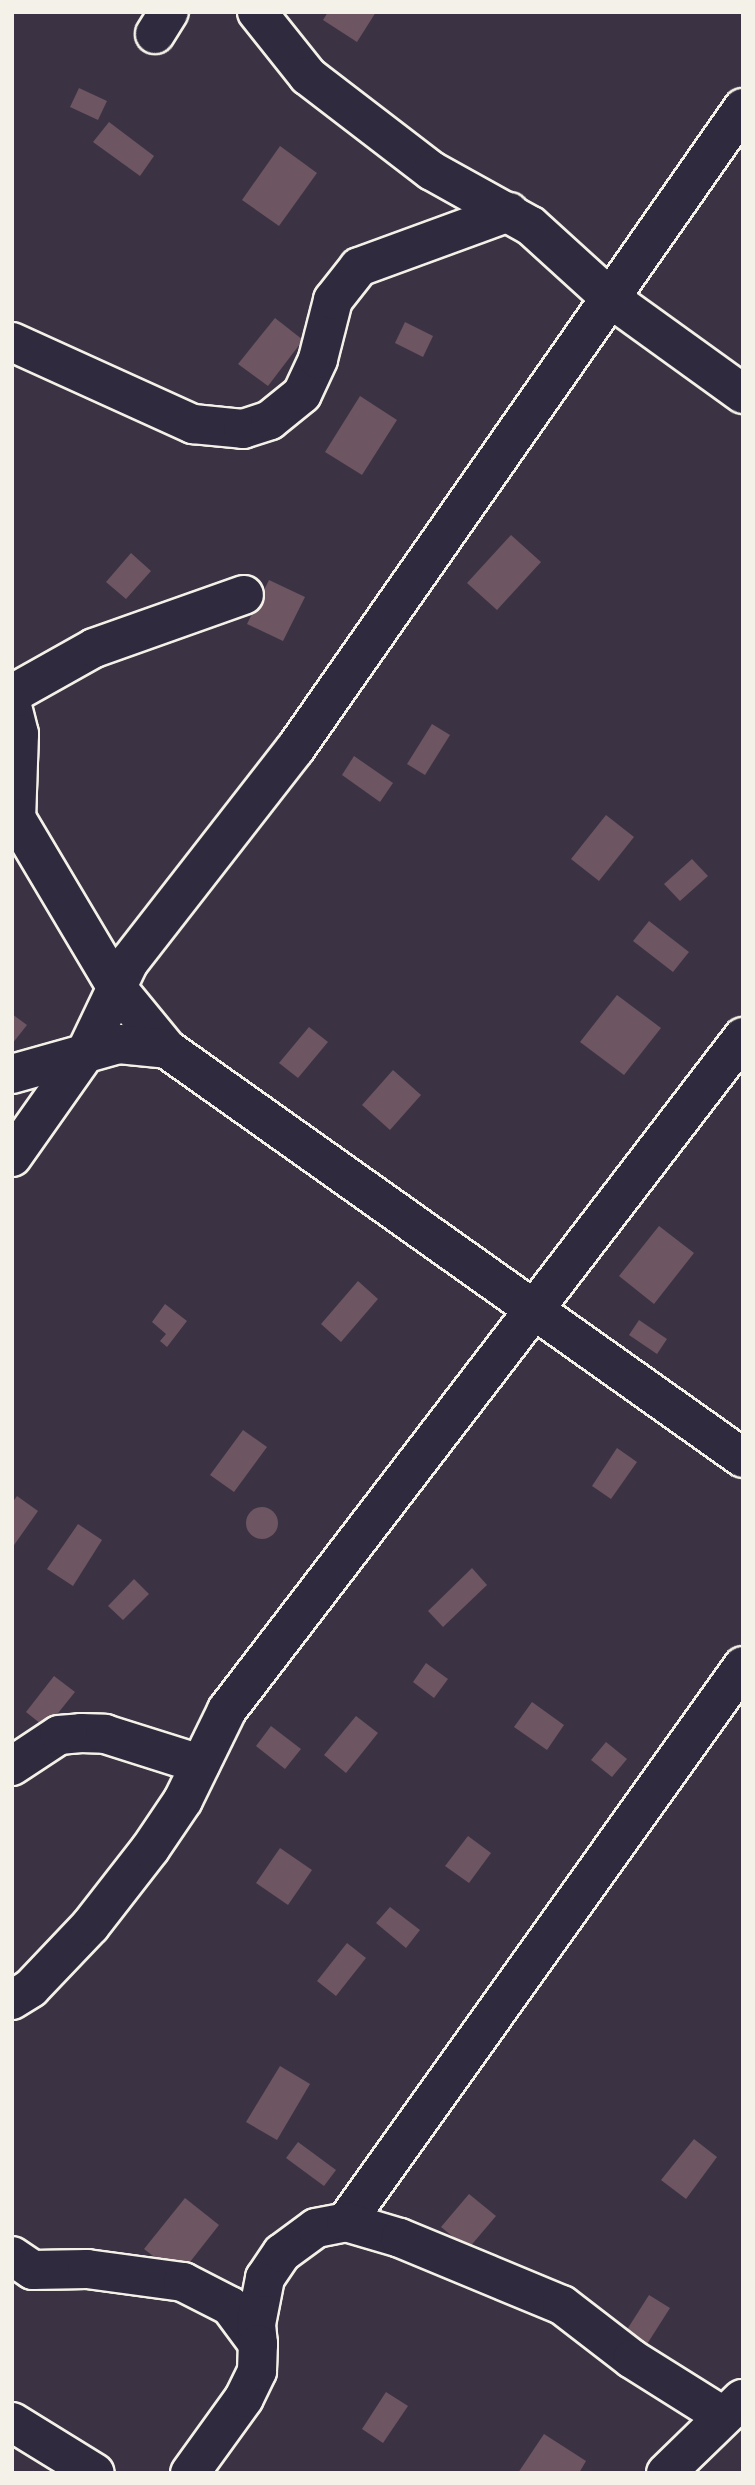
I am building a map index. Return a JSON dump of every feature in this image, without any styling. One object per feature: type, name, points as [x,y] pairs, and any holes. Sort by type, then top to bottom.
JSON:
[{"type":"street","points":[[257,12],[308,76],[432,171],[509,212],[610,298],[743,394]]},
{"type":"street","points":[[15,1143],[86,1052],[129,962],[295,749],[743,108]]},
{"type":"street","points":[[12,342],[193,424],[243,429],[270,421],[302,394],[318,359],[333,300],[359,267],[509,212]]},
{"type":"street","points":[[12,694],[94,648],[244,594]]},
{"type":"street","points":[[12,706],[19,734],[14,818],[117,988],[166,1049],[231,1090],[531,1312],[743,1458]]},
{"type":"street","points":[[12,2000],[31,1988],[90,1926],[150,1849],[201,1764],[228,1710],[743,1037]]},
{"type":"street","points":[[12,1074],[119,1044],[166,1049]]},
{"type":"street","points":[[346,2222],[743,1667]]},
{"type":"street","points":[[12,1766],[23,1754],[59,1735],[82,1732],[106,1734],[201,1764]]},
{"type":"street","points":[[190,2473],[244,2398],[257,2371],[256,2324],[265,2278],[282,2253],[316,2228],[346,2222],[400,2238],[562,2305],[733,2407],[666,2473]]},
{"type":"street","points":[[14,2265],[33,2270],[87,2269],[183,2281],[230,2306],[258,2344]]},
{"type":"street","points":[[12,2422],[95,2473]]},
{"type":"building","points":[[328,12],[376,12],[357,42],[323,20]]},
{"type":"building","points":[[79,88],[107,101],[98,120],[70,107]]},
{"type":"building","points":[[109,122],[154,156],[140,176],[93,142]]},
{"type":"building","points":[[280,146],[317,173],[279,226],[242,200]]},
{"type":"building","points":[[275,318],[303,340],[268,386],[238,364]]},
{"type":"building","points":[[405,322],[433,336],[423,357],[395,343]]},
{"type":"building","points":[[360,396],[397,420],[362,475],[325,452]]},
{"type":"building","points":[[511,535],[541,562],[497,610],[467,583]]},
{"type":"building","points":[[131,553],[151,571],[126,599],[106,582]]},
{"type":"building","points":[[269,580],[305,597],[283,641],[247,624]]},
{"type":"building","points":[[432,724],[450,735],[425,775],[407,764]]},
{"type":"building","points":[[354,756],[393,783],[380,802],[342,775]]},
{"type":"building","points":[[606,815],[634,837],[599,881],[571,859]]},
{"type":"building","points":[[692,859],[708,876],[680,901],[664,884]]},
{"type":"building","points":[[649,921],[689,952],[673,972],[633,941]]},
{"type":"building","points":[[617,995],[661,1028],[624,1075],[580,1042]]},
{"type":"building","points":[[12,1014],[27,1025],[12,1044]]},
{"type":"building","points":[[309,1027],[328,1042],[298,1078],[279,1063]]},
{"type":"building","points":[[393,1070],[421,1095],[390,1130],[362,1105]]},
{"type":"building","points":[[659,1226],[694,1253],[654,1304],[619,1276]]},
{"type":"building","points":[[358,1281],[378,1299],[341,1342],[321,1324]]},
{"type":"building","points":[[165,1304],[187,1321],[167,1347],[160,1341],[166,1334],[152,1322]]},
{"type":"building","points":[[639,1320],[667,1339],[657,1354],[629,1335]]},
{"type":"building","points":[[243,1430],[267,1447],[234,1492],[210,1475]]},
{"type":"building","points":[[617,1448],[637,1462],[611,1499],[592,1486]]},
{"type":"building","points":[[17,1496],[38,1511],[12,1548],[12,1503]]},
{"type":"building","points":[[262,1507],[273,1512],[278,1523],[273,1534],[262,1539],[251,1534],[246,1523],[251,1512]]},
{"type":"building","points":[[78,1524],[102,1540],[73,1586],[47,1569]]},
{"type":"building","points":[[472,1568],[487,1585],[443,1627],[428,1611]]},
{"type":"building","points":[[134,1579],[149,1594],[123,1620],[108,1606]]},
{"type":"building","points":[[426,1663],[448,1679],[434,1698],[413,1682]]},
{"type":"building","points":[[54,1676],[75,1692],[46,1728],[26,1712]]},
{"type":"building","points":[[532,1702],[564,1725],[547,1750],[514,1727]]},
{"type":"building","points":[[356,1716],[378,1733],[346,1773],[324,1755]]},
{"type":"building","points":[[271,1726],[301,1749],[285,1769],[256,1746]]},
{"type":"building","points":[[606,1742],[627,1759],[612,1777],[591,1760]]},
{"type":"building","points":[[468,1836],[491,1853],[469,1883],[445,1866]]},
{"type":"building","points":[[280,1848],[312,1870],[288,1905],[256,1883]]},
{"type":"building","points":[[390,1907],[420,1930],[406,1948],[376,1923]]},
{"type":"building","points":[[347,1943],[366,1958],[336,1996],[317,1981]]},
{"type":"building","points":[[280,2066],[310,2084],[277,2140],[246,2122]]},
{"type":"building","points":[[694,2139],[717,2157],[686,2199],[661,2180]]},
{"type":"building","points":[[298,2142],[336,2170],[324,2186],[286,2158]]},
{"type":"building","points":[[469,2194],[496,2216],[468,2249],[441,2227]]},
{"type":"building","points":[[185,2198],[219,2225],[179,2276],[144,2249]]},
{"type":"building","points":[[649,2295],[670,2308],[642,2352],[621,2339]]},
{"type":"building","points":[[386,2392],[408,2406],[383,2443],[362,2429]]},
{"type":"building","points":[[544,2434],[586,2461],[579,2473],[518,2473]]}]
